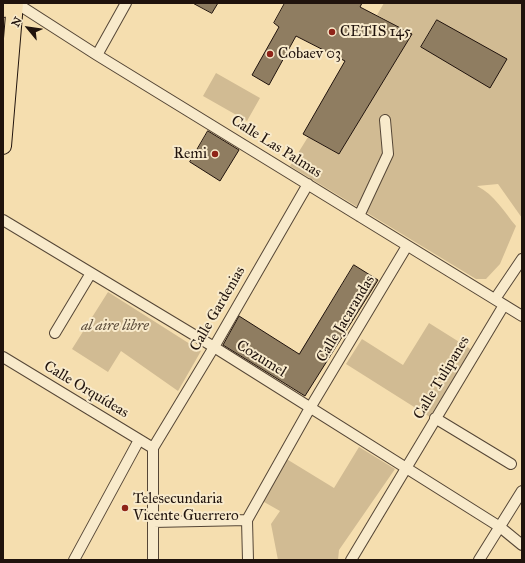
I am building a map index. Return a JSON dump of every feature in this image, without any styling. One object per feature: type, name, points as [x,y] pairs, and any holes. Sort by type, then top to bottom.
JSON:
[{"type":"main road","points":[[3,9],[4,3]]},
{"type":"main road","points":[[3,146],[15,3]]},
{"type":"street","name":"Calle Las Palmas","points":[[15,3],[522,316]]},
{"type":"street","points":[[97,55],[126,3]]},
{"type":"street","points":[[359,216],[388,154],[385,120]]},
{"type":"street","name":"Calle Gardenias","points":[[153,448],[214,347],[308,184]]},
{"type":"street","name":"Cozumel","points":[[3,220],[214,347],[406,467],[500,527],[522,545]]},
{"type":"street","name":"Calle Jacarandas","points":[[248,520],[310,408],[407,246]]},
{"type":"street","points":[[495,299],[522,259]]},
{"type":"street","points":[[55,333],[91,272]]},
{"type":"street","name":"Calle Tulipanes","points":[[351,560],[504,305]]},
{"type":"street","name":"Calle Orquídeas","points":[[3,356],[153,448]]},
{"type":"street","points":[[436,418],[512,464]]},
{"type":"street","points":[[74,560],[139,440]]},
{"type":"street","points":[[153,448],[153,560]]},
{"type":"street","points":[[479,560],[522,491]]},
{"type":"street","points":[[153,522],[248,520],[248,560]]},
{"type":"green space","points":[[384,3],[522,3],[522,218],[498,184],[477,186],[489,194],[499,204],[516,226],[500,264],[486,279],[476,279],[290,166],[308,137],[339,154],[412,34],[377,15]]},
{"type":"green space","points":[[216,73],[260,98],[247,121],[203,96]]},
{"type":"green space","name":"al aire libre","points":[[108,292],[201,351],[178,391],[121,351],[108,372],[72,349]]},
{"type":"green space","points":[[429,323],[472,350],[430,417],[346,364],[362,339],[403,365]]},
{"type":"green space","points":[[359,447],[395,469],[339,550],[338,560],[278,560],[271,524],[280,511],[257,498],[280,455],[334,488]]},
{"type":"building","points":[[193,3],[218,3],[212,13]]},
{"type":"building","points":[[285,3],[362,3],[360,7],[412,34],[339,154],[303,134],[345,61],[296,36],[269,85],[252,75],[279,27],[274,23]]},
{"type":"building","points":[[437,20],[507,59],[490,88],[421,47]]},
{"type":"building","name":"Remi","points":[[208,131],[239,150],[220,181],[190,162]]},
{"type":"building","points":[[354,265],[378,280],[305,396],[223,345],[239,316],[299,354]]},
{"type":"place","name":"CETIS 145","points":[[332,32]]},
{"type":"place","name":"Cobaev 03","points":[[270,54]]},
{"type":"place","name":"Remi","points":[[215,154]]},
{"type":"place","name":"Telesecundaria Vicente Guerrero","points":[[125,508]]}]
